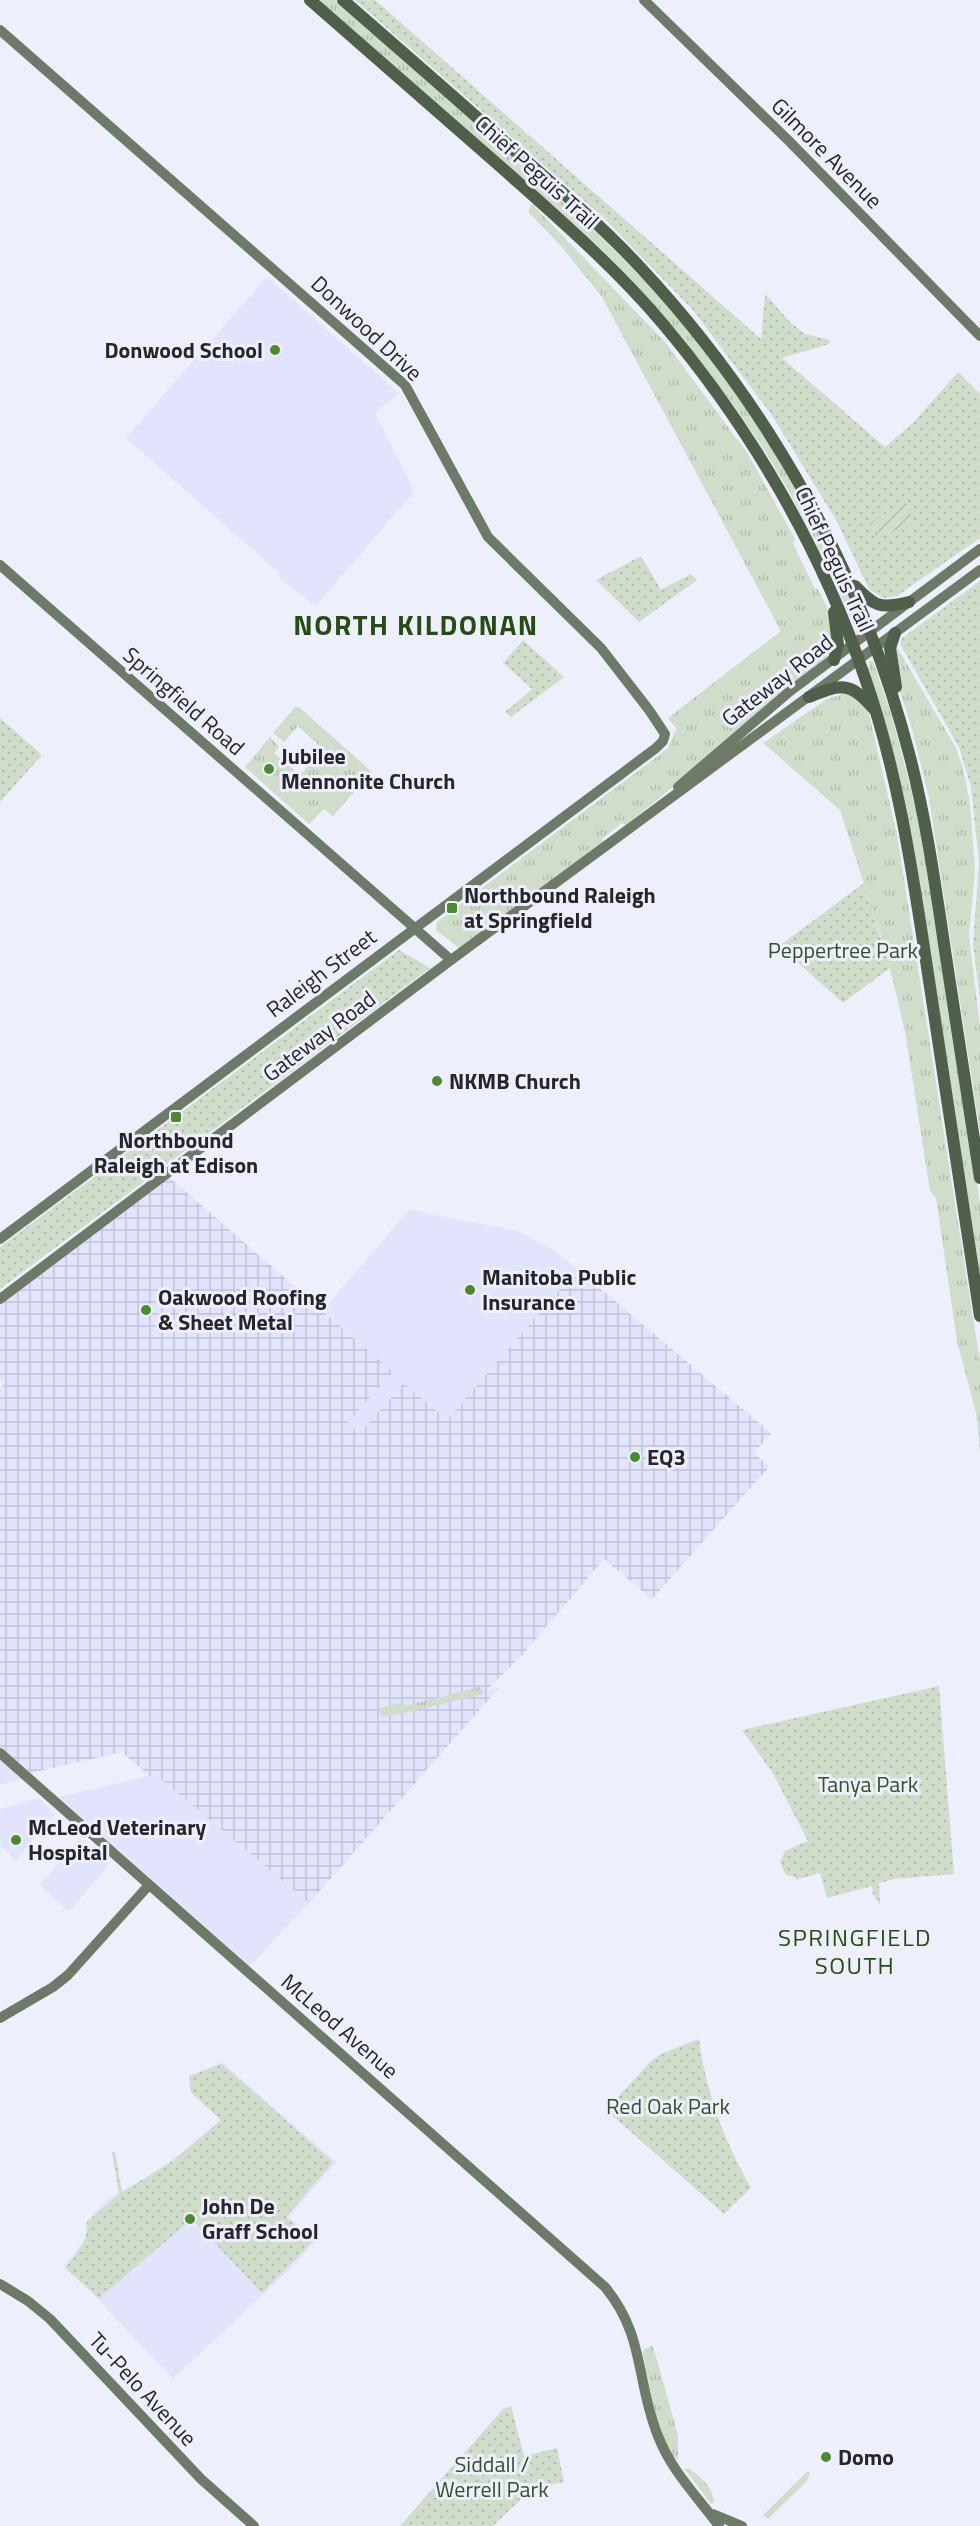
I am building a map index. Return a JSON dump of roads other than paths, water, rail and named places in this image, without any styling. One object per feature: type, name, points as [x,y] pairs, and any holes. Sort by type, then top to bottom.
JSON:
[{"type":"main road","name":"Chief Peguis Trail","points":[[310,0],[549,210],[617,274],[661,320],[747,435],[793,515],[832,593],[859,660],[877,713],[894,776],[908,841],[980,1316]]},
{"type":"main road","name":"Chief Peguis Trail","points":[[343,0],[583,210],[674,305],[724,367],[769,432],[811,504],[849,580],[876,647],[897,709],[914,772],[927,834],[980,1178]]},
{"type":"main road","points":[[849,580],[866,598],[876,604],[886,606],[909,602]]},
{"type":"main road","points":[[832,593],[838,645],[834,660]]},
{"type":"main road","points":[[895,633],[890,648],[897,709]]},
{"type":"main road","points":[[810,697],[834,687],[847,687],[860,694],[877,713]]},
{"type":"street","name":"Gilmore Avenue","points":[[644,0],[789,141],[980,336]]},
{"type":"street","name":"Donwood Drive","points":[[0,30],[405,385],[488,537],[601,648],[662,728],[664,737]]},
{"type":"street","name":"Gateway Road","points":[[661,804],[683,782],[772,706],[980,549]]},
{"type":"street","name":"Springfield Road","points":[[0,566],[451,960]]},
{"type":"street","name":"Gateway Road","points":[[0,1299],[451,960],[980,570]]},
{"type":"street","name":"Raleigh Street","points":[[0,1239],[656,748],[664,737]]},
{"type":"street","name":"McLeod Avenue","points":[[0,1753],[598,2279],[623,2313],[635,2342],[651,2415],[661,2443],[682,2481],[720,2526]]},
{"type":"street","points":[[0,2018],[53,1987],[68,1975],[149,1885]]},
{"type":"street","name":"Tu-Pelo Avenue","points":[[0,2284],[28,2301],[50,2319],[201,2480],[254,2526]]},
{"type":"street","points":[[710,2512],[742,2526]]},
{"type":"place","name":"Donwood School","points":[[275,350]]},
{"type":"place","name":"Jubilee Mennonite Church","points":[[269,769]]},
{"type":"place","name":"Northbound Raleigh at Springfield","points":[[452,908]]},
{"type":"place","name":"NKMB Church","points":[[437,1081]]},
{"type":"place","name":"Northbound Raleigh at Edison","points":[[176,1117]]},
{"type":"place","name":"Manitoba Public Insurance","points":[[470,1290]]},
{"type":"place","name":"Oakwood Roofing & Sheet Metal","points":[[146,1310]]},
{"type":"place","name":"EQ3","points":[[635,1457]]},
{"type":"place","name":"McLeod Veterinary Hospital","points":[[16,1840]]},
{"type":"place","name":"John De Graff School","points":[[190,2219]]},
{"type":"place","name":"Domo","points":[[826,2457]]},
{"type":"district","name":"NORTH KILDONAN","points":[[416,624]]},
{"type":"district","name":"SPRINGFIELD SOUTH","points":[[855,1951]]},
{"type":"park label","name":"Peppertree Park","points":[[843,950]]},
{"type":"park label","name":"Tanya Park","points":[[868,1784]]},
{"type":"park label","name":"Red Oak Park","points":[[668,2106]]},
{"type":"park label","name":"Siddall / Werrell Park","points":[[492,2476]]}]
